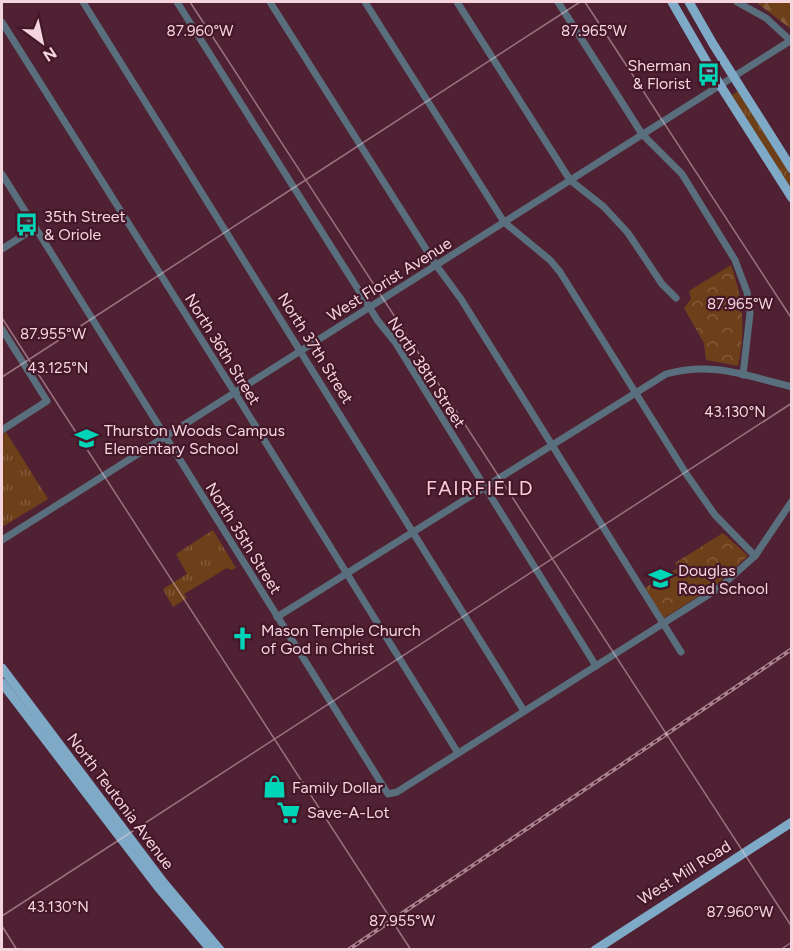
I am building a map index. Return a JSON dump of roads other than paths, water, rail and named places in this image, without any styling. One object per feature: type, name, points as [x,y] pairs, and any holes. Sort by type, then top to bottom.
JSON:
[{"type":"main road","points":[[672,2],[720,85],[792,198]]},
{"type":"main road","points":[[689,2],[733,77],[792,169]]},
{"type":"main road","name":"North Teutonia Avenue","points":[[2,668],[164,882],[220,950]]},
{"type":"main road","name":"North Teutonia Avenue","points":[[2,683],[152,879],[211,950]]},
{"type":"main road","name":"West Mill Road","points":[[595,950],[792,822]]},
{"type":"street","name":"North 37th Street","points":[[83,2],[415,531],[525,711]]},
{"type":"street","name":"North 38th Street","points":[[177,2],[370,307],[395,342],[596,666]]},
{"type":"street","points":[[270,2],[436,265],[461,299],[681,652]]},
{"type":"street","points":[[365,2],[504,222],[560,272],[687,475],[715,515],[755,556]]},
{"type":"street","points":[[457,2],[570,180],[604,207],[628,233],[662,284],[676,298]]},
{"type":"street","points":[[558,2],[642,134],[682,174],[735,260],[747,292],[750,313],[743,375]]},
{"type":"street","points":[[736,2],[766,18],[791,41]]},
{"type":"street","name":"North 36th Street","points":[[2,22],[348,573],[458,753]]},
{"type":"street","name":"West Florist Avenue","points":[[2,540],[791,41]]},
{"type":"street","name":"North 35th Street","points":[[2,174],[388,794],[397,792],[458,753]]},
{"type":"street","points":[[2,249],[35,228]]},
{"type":"street","points":[[2,328],[47,401],[2,430]]},
{"type":"street","points":[[277,617],[666,374],[685,369],[710,367],[792,387]]},
{"type":"street","points":[[458,753],[719,588],[755,556],[792,501]]},
{"type":"railway","points":[[348,950],[792,649]]},
{"type":"place","name":"Sherman & Florist","points":[[709,74]]},
{"type":"place","name":"35th Street & Oriole","points":[[26,225]]},
{"type":"place","name":"Thurston Woods Campus Elementary School","points":[[86,439]]},
{"type":"place","name":"Douglas Road School","points":[[660,579]]},
{"type":"place","name":"Mason Temple Church of God in Christ","points":[[243,639]]},
{"type":"place","name":"Family Dollar","points":[[274,787]]},
{"type":"place","name":"Save-A-Lot","points":[[289,812]]},
{"type":"district","name":"FAIRFIELD","points":[[480,488]]}]
